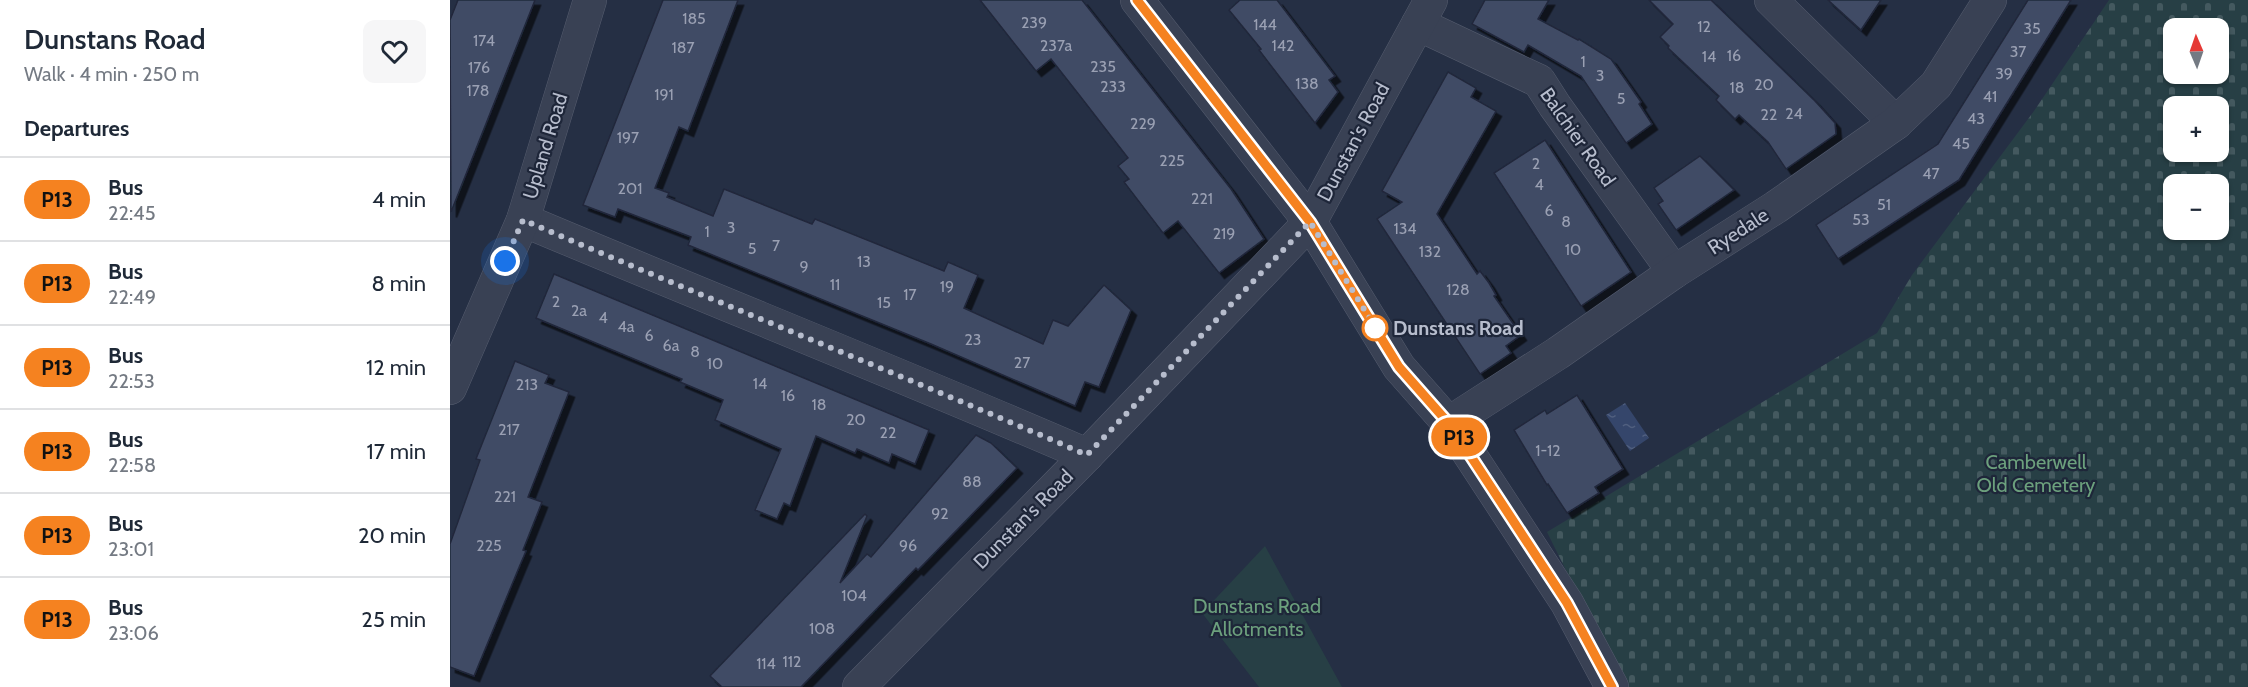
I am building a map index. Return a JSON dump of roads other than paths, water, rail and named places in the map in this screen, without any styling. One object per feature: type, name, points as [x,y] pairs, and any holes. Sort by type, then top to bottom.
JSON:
[{"type":"street","name":"Upland Road","points":[[450,388],[523,220],[590,0]]},
{"type":"street","points":[[1137,0],[1310,222],[1399,367],[1451,426],[1567,603],[1612,687]]},
{"type":"street","points":[[1771,0],[1896,123]]},
{"type":"street","name":"Ryedale","points":[[1451,426],[1463,414],[1558,353],[1674,272],[1776,207],[1896,123],[1936,86],[1990,0]]},
{"type":"street","name":"Dunstan's Road","points":[[859,687],[1087,455],[1310,222],[1425,12]]},
{"type":"street","name":"Balchier Road","points":[[1425,12],[1539,81],[1674,272]]},
{"type":"street","points":[[523,220],[777,327],[946,394],[1087,455]]},
{"type":"water","points":[[1625,403],[1649,438],[1630,451],[1606,415]]},
{"type":"place","name":"Dunstans Road","points":[[1375,328]]},
{"type":"park label","name":"Camberwell Old Cemetery","points":[[2036,474]]},
{"type":"park label","name":"Dunstans Road Allotments","points":[[1257,618]]}]
